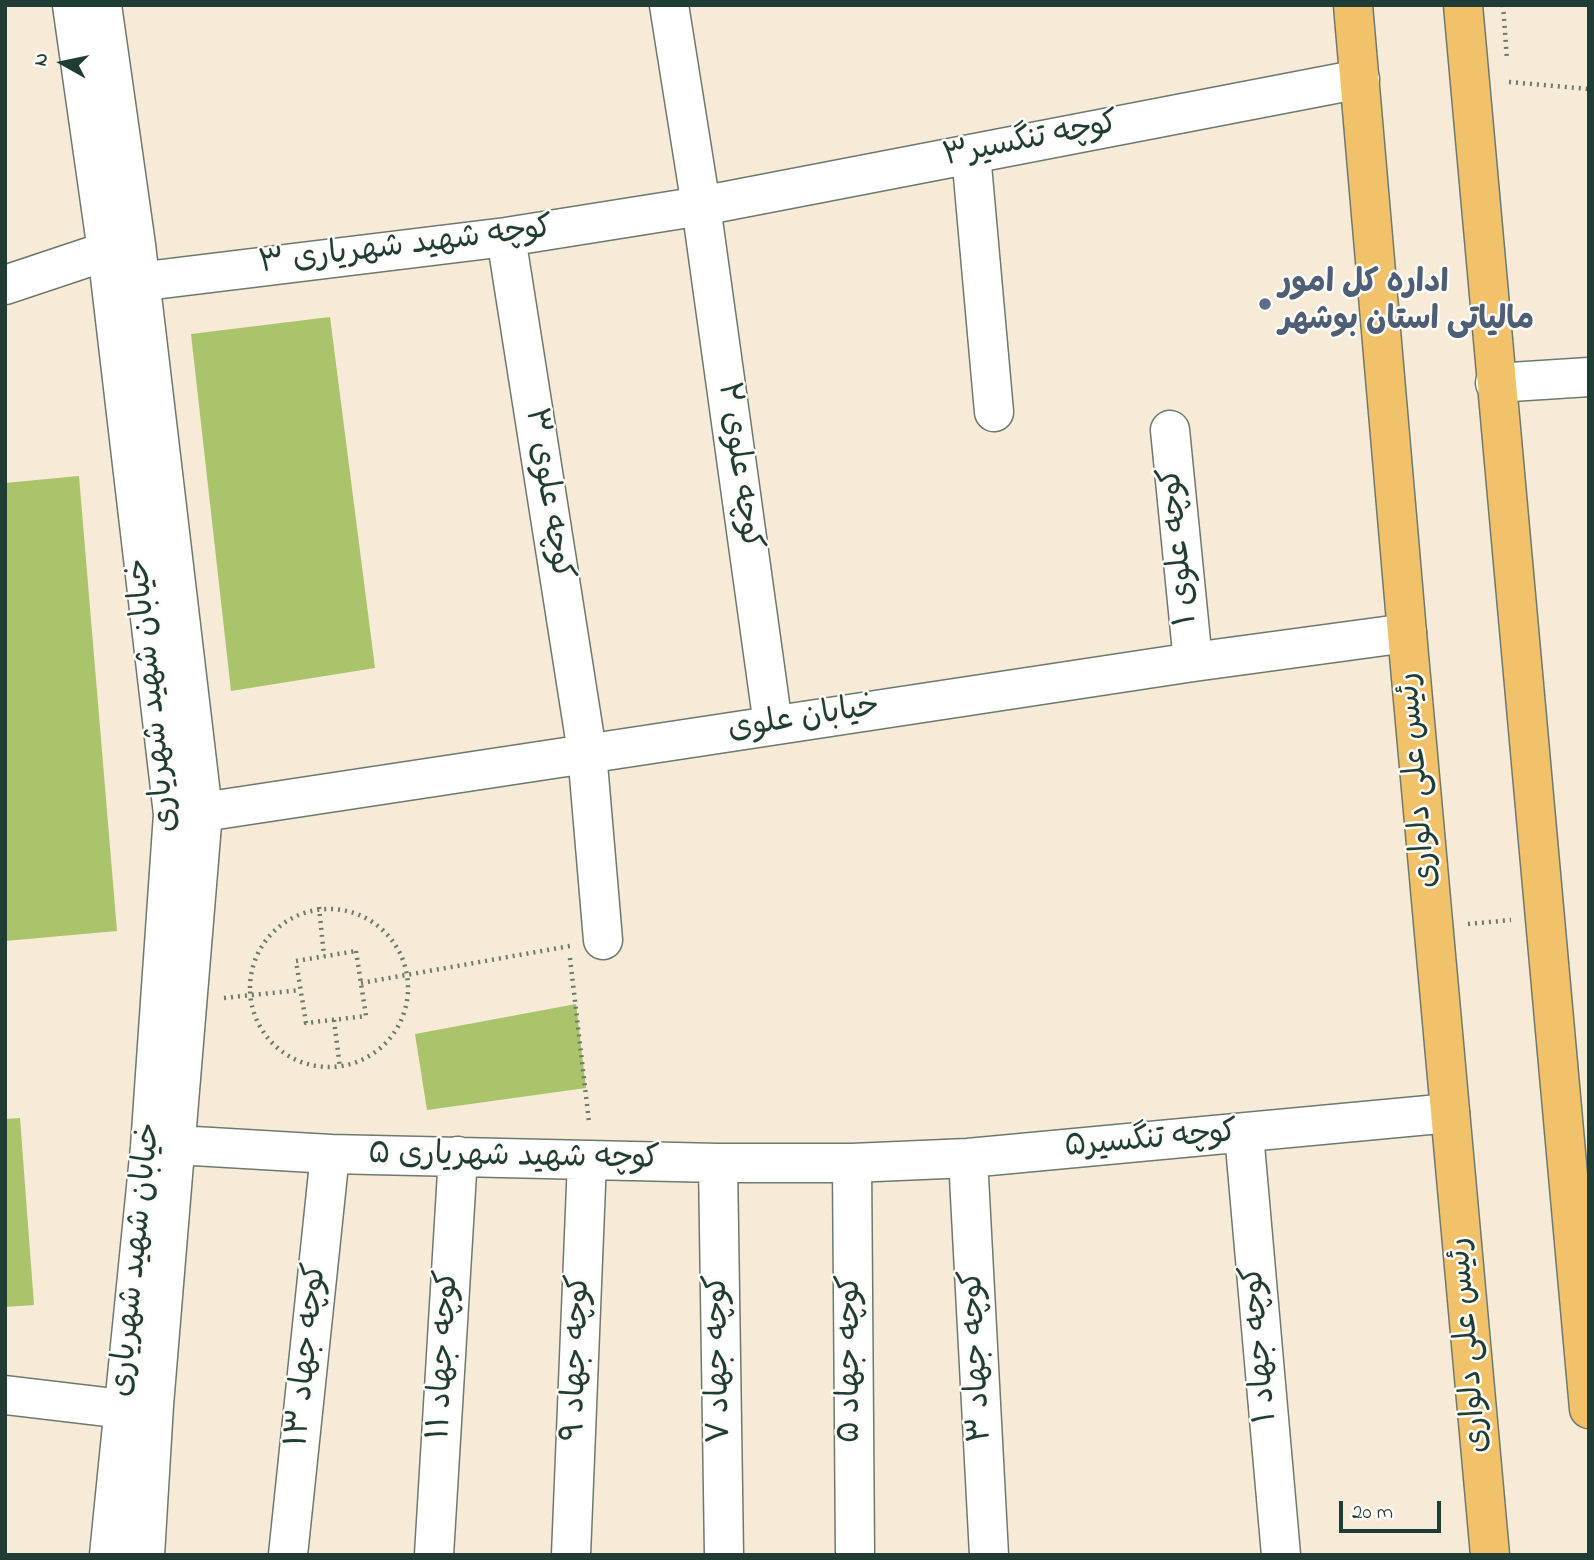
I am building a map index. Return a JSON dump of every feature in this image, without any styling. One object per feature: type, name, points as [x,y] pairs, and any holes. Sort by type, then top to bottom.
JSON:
[{"type":"main road","name":"رئیس علی دلواری","points":[[1353,5],[1490,1555]]},
{"type":"main road","points":[[1462,5],[1544,917],[1580,1222],[1589,1409]]},
{"type":"street","name":"خیابان شهید شهریاری","points":[[72,5],[123,266],[203,813],[154,1405],[145,1555]]},
{"type":"street","name":"خیابان شهید شهریاری","points":[[102,5],[173,814],[150,1147],[108,1555]]},
{"type":"street","name":"کوچه علوی ۲","points":[[669,5],[701,206],[773,725]]},
{"type":"street","name":"کوچه تنگسیر۳","points":[[701,206],[1360,79]]},
{"type":"street","points":[[971,154],[994,412]]},
{"type":"street","name":"کوچه شهید شهریاری ۳","points":[[5,285],[123,266],[506,237],[701,206]]},
{"type":"street","name":"کوچه علوی ۳","points":[[506,237],[587,752],[586,944]]},
{"type":"street","points":[[1496,383],[1589,377]]},
{"type":"street","name":"کوچه علوی ۱","points":[[1170,430],[1193,662]]},
{"type":"street","name":"خیابان علوی","points":[[203,813],[587,752],[1407,633]]},
{"type":"street","name":"کوچه تنگسیر۵","points":[[852,1163],[968,1158],[1244,1134],[1450,1112]]},
{"type":"street","name":"کوچه جهاد ۱","points":[[1244,1134],[1281,1555]]},
{"type":"street","name":"کوچه شهید شهریاری ۵","points":[[177,1145],[330,1154],[587,1161],[852,1163]]},
{"type":"street","name":"کوچه جهاد ۱۳","points":[[288,1555],[330,1154]]},
{"type":"street","name":"کوچه جهاد ۱۱","points":[[434,1555],[458,1156]]},
{"type":"street","name":"کوچه جهاد ۳","points":[[968,1158],[989,1555]]},
{"type":"street","name":"کوچه جهاد ۹","points":[[570,1555],[587,1161]]},
{"type":"street","name":"کوچه جهاد ۷","points":[[718,1163],[724,1555]]},
{"type":"street","name":"کوچه جهاد ۵","points":[[852,1163],[855,1555]]},
{"type":"street","points":[[5,1395],[123,1409]]},
{"type":"path","points":[[1509,82],[1589,89]]},
{"type":"path","points":[[318,907],[324,956]]},
{"type":"path","points":[[318,907],[360,912],[392,937],[409,975],[404,1017],[379,1051],[340,1068],[298,1062],[264,1035],[249,996],[256,955],[281,923],[318,907]]},
{"type":"path","points":[[1434,927],[1544,917]]},
{"type":"path","points":[[361,983],[586,944],[589,1122]]},
{"type":"path","points":[[356,951],[366,1016],[306,1023],[296,961],[324,956],[356,951]]},
{"type":"path","points":[[212,999],[300,990]]},
{"type":"path","points":[[334,1020],[340,1068]]},
{"type":"green space","points":[[330,317],[375,668],[231,691],[191,334]]},
{"type":"green space","points":[[79,476],[117,931],[5,941],[5,483]]},
{"type":"green space","points":[[576,1004],[586,1088],[427,1110],[415,1034]]},
{"type":"green space","points":[[20,1118],[34,1305],[5,1307],[5,1119]]},
{"type":"place","name":"اداره کل امور مالیاتی استان بوشهر","points":[[1265,304]]}]
